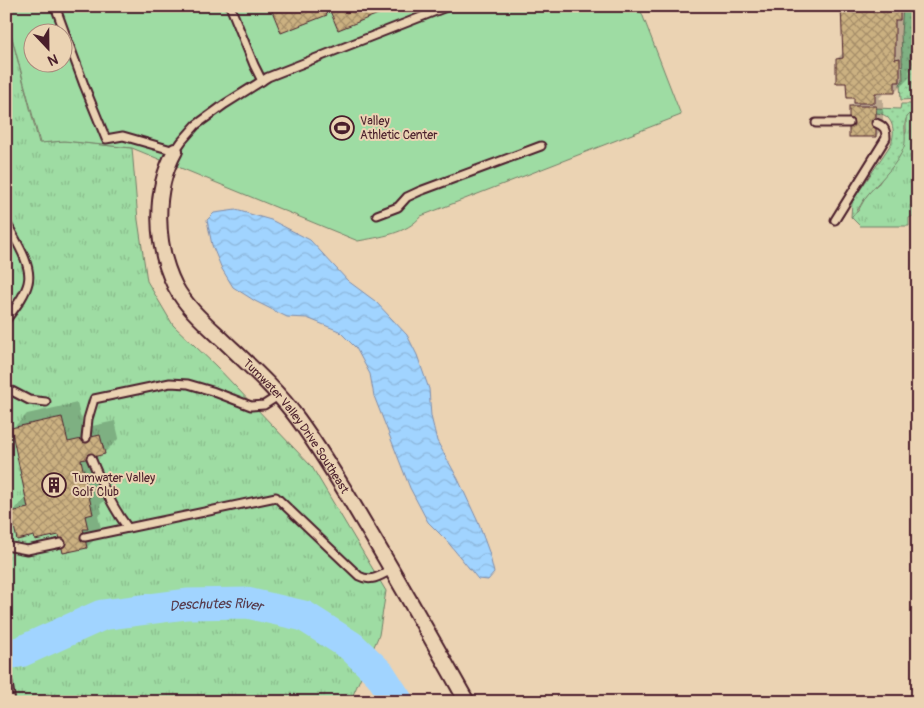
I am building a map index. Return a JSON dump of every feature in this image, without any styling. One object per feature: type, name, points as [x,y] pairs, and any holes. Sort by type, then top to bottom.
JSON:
[{"type":"street","name":"Tumwater Valley Drive Southeast","points":[[175,151],[162,185],[160,210],[162,241],[169,272],[176,288],[194,310],[278,396],[321,451],[392,570],[466,702]]},
{"type":"lane","points":[[55,6],[106,139],[123,136],[175,151],[196,125],[268,77],[450,6]]},
{"type":"lane","points":[[230,6],[262,81]]},
{"type":"lane","points":[[816,124],[849,123]]},
{"type":"lane","points":[[835,220],[886,138],[886,131],[876,123]]},
{"type":"lane","points":[[377,215],[398,207],[407,197],[420,191],[540,146]]},
{"type":"lane","points":[[6,222],[28,265],[30,274],[25,291],[6,320]]},
{"type":"lane","points":[[86,438],[88,419],[94,399],[170,383],[188,384],[212,390],[251,406],[264,405],[278,396]]},
{"type":"lane","points":[[6,388],[29,400],[46,402]]},
{"type":"lane","points":[[91,458],[118,515],[128,528]]},
{"type":"lane","points":[[85,538],[276,497],[359,576],[366,580],[392,570]]},
{"type":"lane","points":[[6,546],[27,550],[61,543]]},
{"type":"lane","points":[[6,670],[11,698]]},
{"type":"green space","name":"Valley Athletic Center","points":[[6,6],[639,6],[681,115],[421,216],[400,231],[358,241],[132,148],[64,141],[40,143],[6,15]]},
{"type":"green space","points":[[903,6],[911,6],[910,30],[913,37],[910,57],[916,70],[917,99],[901,100],[900,84],[903,80],[901,34]]},
{"type":"green space","points":[[911,6],[918,6],[916,70],[910,57],[913,37],[910,31]]},
{"type":"green space","points":[[6,15],[39,143],[64,141],[132,148],[138,220],[147,281],[173,325],[216,366],[312,467],[386,591],[379,635],[350,702],[6,702]]},
{"type":"green space","points":[[916,70],[918,73],[918,99]]},
{"type":"green space","points":[[901,104],[916,104],[906,119],[904,147],[893,165],[851,217],[852,202],[891,144],[892,124],[886,116],[876,113],[876,108],[900,109]]},
{"type":"green space","points":[[916,104],[918,104],[918,156],[916,156],[918,209],[909,218],[909,226],[860,226],[851,217],[858,211],[868,193],[886,173],[906,132],[906,118],[916,108]]},
{"type":"water","points":[[236,210],[271,220],[310,240],[348,281],[375,301],[407,335],[417,355],[429,389],[431,416],[437,441],[458,479],[478,522],[489,552],[494,573],[488,580],[478,579],[446,540],[428,522],[410,488],[374,396],[370,374],[356,348],[339,331],[307,318],[287,317],[255,301],[233,287],[222,269],[212,245],[207,220],[214,213]]},
{"type":"building","points":[[270,6],[323,6],[327,15],[281,33]]},
{"type":"building","points":[[328,6],[398,6],[338,30]]},
{"type":"building","points":[[841,6],[900,6],[900,20],[895,20],[895,59],[900,58],[900,82],[895,82],[895,93],[875,93],[875,103],[854,103],[854,98],[847,98],[846,83],[836,83],[836,59],[843,58]]},
{"type":"building","points":[[849,106],[876,106],[876,137],[849,137]]},
{"type":"building","name":"Tumwater Valley Golf Club","points":[[62,417],[68,442],[100,435],[105,454],[81,460],[93,514],[85,516],[88,529],[83,529],[87,548],[63,553],[59,535],[35,540],[34,536],[17,540],[11,512],[28,508],[11,428]]},
{"type":"waterway","name":"Deschutes River","points":[[6,654],[20,652],[102,615],[187,604],[247,603],[304,616],[351,646],[380,674],[398,702]]},
{"type":"place","name":"Valley Athletic Center","points":[[342,128]]},
{"type":"place","name":"Tumwater Valley Golf Club","points":[[54,485]]}]
